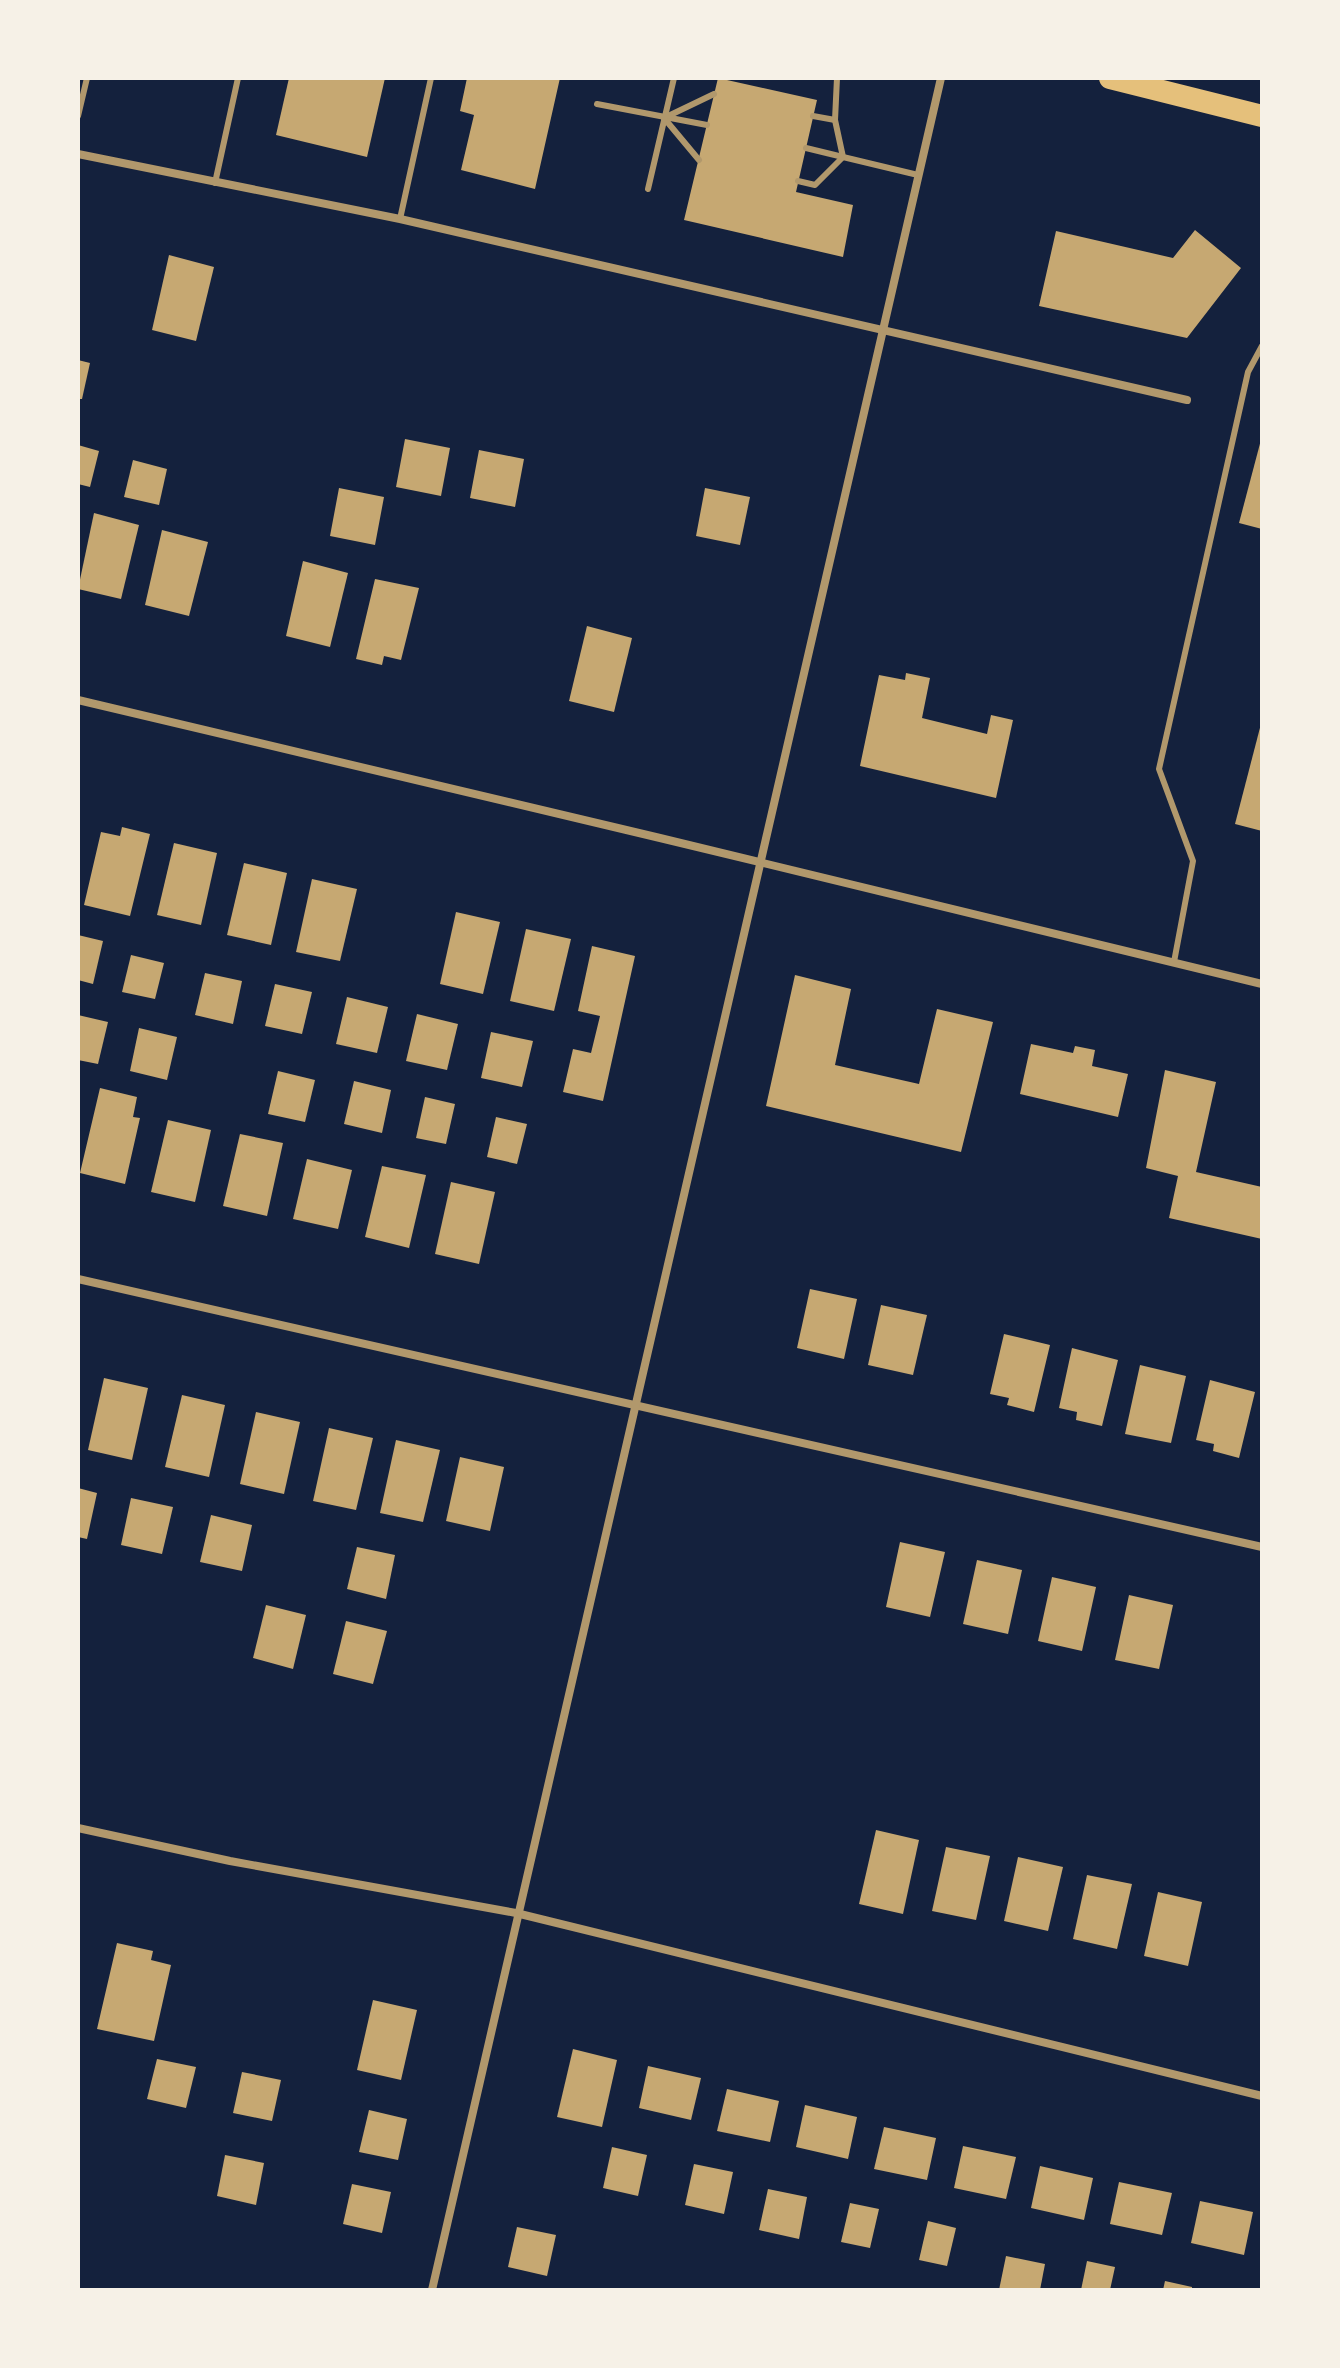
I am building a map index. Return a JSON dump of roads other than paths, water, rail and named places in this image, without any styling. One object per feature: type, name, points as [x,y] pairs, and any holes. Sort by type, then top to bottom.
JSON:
[{"type":"highway","points":[[1110,78],[1262,116]]},
{"type":"street","points":[[432,2290],[516,1913],[759,864],[777,798],[881,328],[941,78]]},
{"type":"street","points":[[78,154],[400,219],[1187,400]]},
{"type":"street","points":[[78,700],[506,799],[759,864],[1262,984]]},
{"type":"street","points":[[78,1279],[1262,1547]]},
{"type":"street","points":[[78,1828],[230,1861],[516,1913],[1262,2096]]},
{"type":"lane","points":[[78,116],[87,78]]},
{"type":"lane","points":[[215,183],[238,78]]},
{"type":"lane","points":[[400,219],[431,78]]},
{"type":"lane","points":[[648,189],[674,78]]},
{"type":"lane","points":[[837,78],[835,120],[843,157]]},
{"type":"lane","points":[[664,118],[714,94]]},
{"type":"lane","points":[[597,104],[707,125]]},
{"type":"lane","points":[[813,116],[835,120]]},
{"type":"lane","points":[[664,118],[699,160]]},
{"type":"lane","points":[[806,148],[918,175]]},
{"type":"lane","points":[[798,181],[815,185],[843,157]]},
{"type":"lane","points":[[1174,962],[1193,861],[1159,769],[1248,372],[1262,346]]}]
